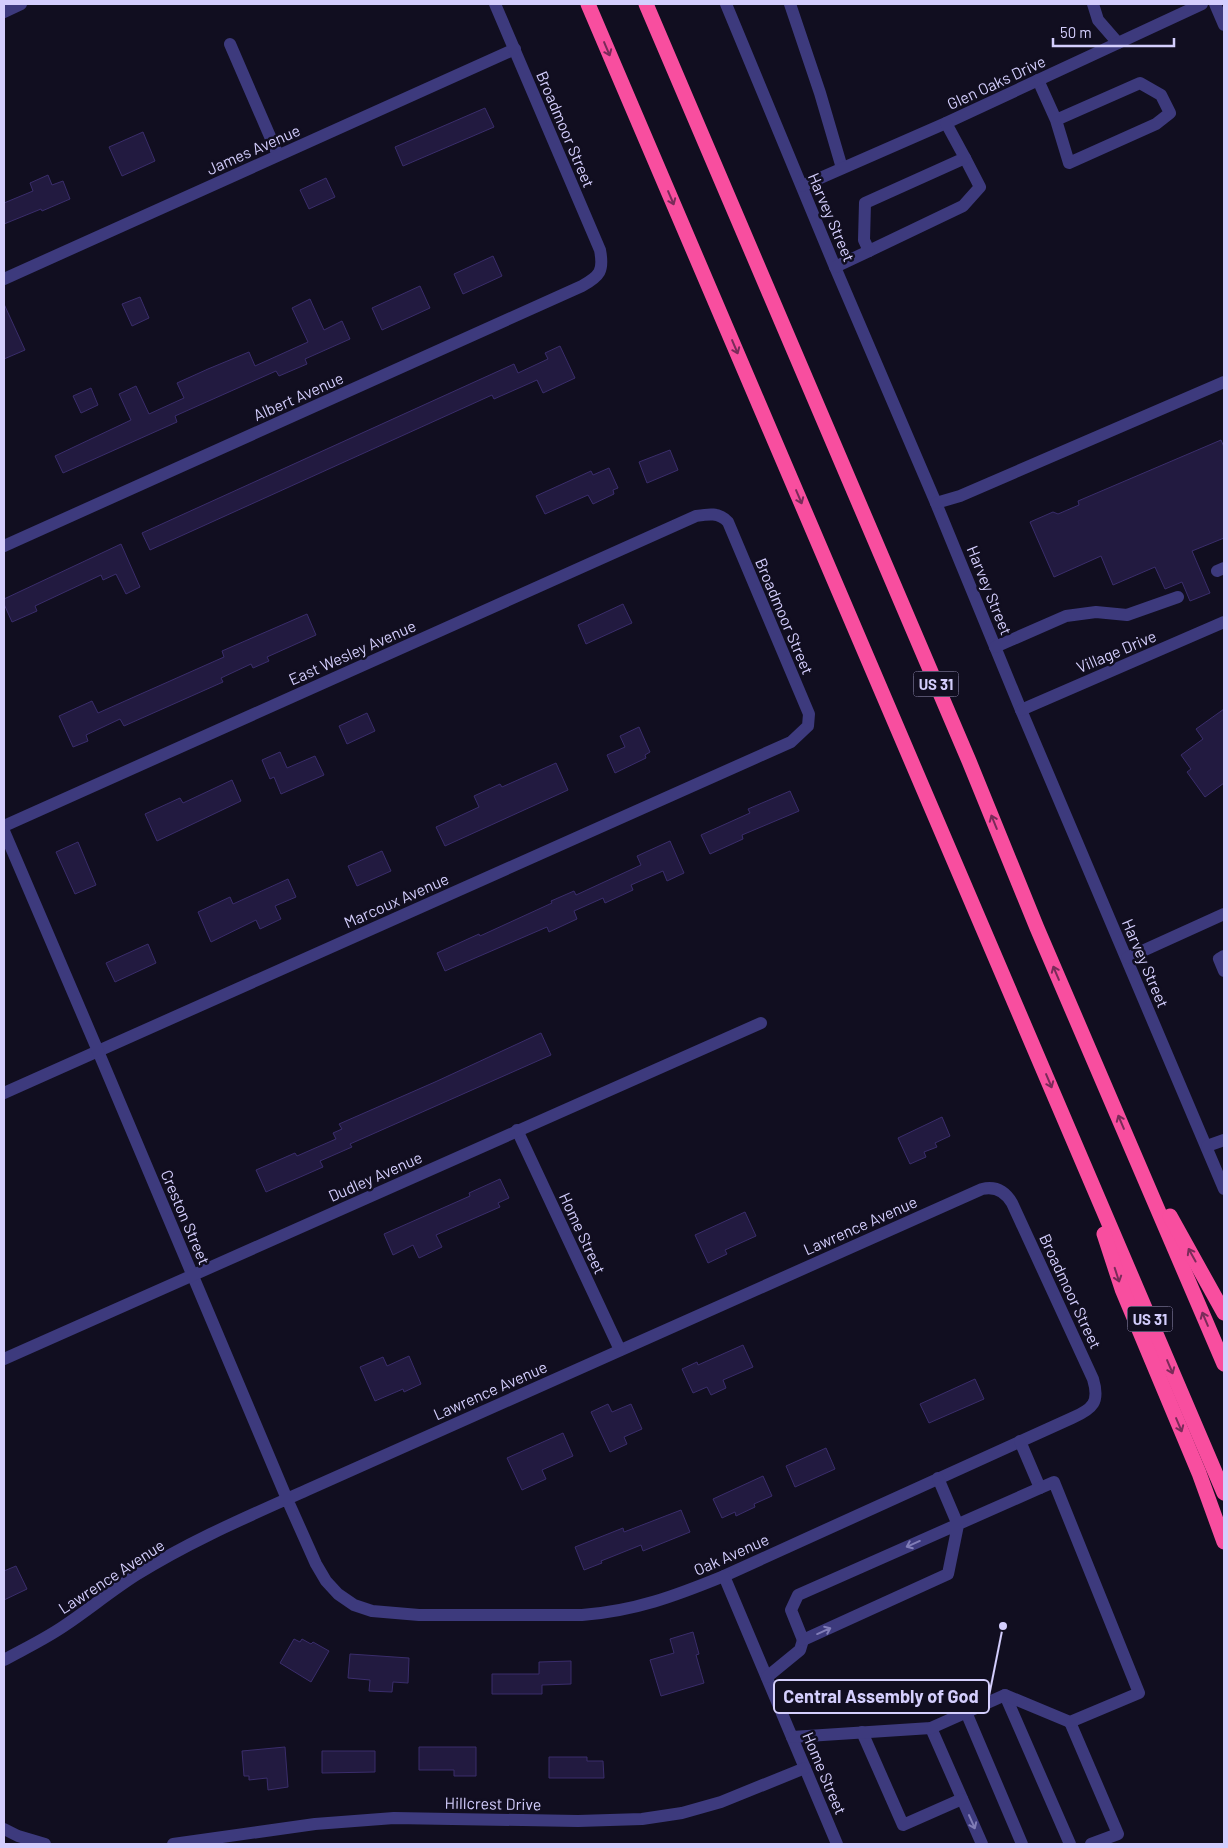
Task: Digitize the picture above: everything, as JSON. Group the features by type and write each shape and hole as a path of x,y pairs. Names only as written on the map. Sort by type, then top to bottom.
{"highway":[{"name":"US 31","path":"588,4 1224,1493"},
{"name":"US 31","path":"646,4 969,761 1037,928 1224,1364"},
{"path":"1076,1145 1122,1289 1199,1472 1224,1542"},
{"path":"1132,1147 1224,1313"}],"street":[{"path":"4,12 21,4"},
{"name":"Broadmoor Street","path":"496,4 600,250 601,268"},
{"name":"Harvey Street","path":"726,4 1021,710 1224,1189"},
{"path":"790,4 820,93 842,168"},
{"path":"1093,4 1098,20 1118,43"},
{"name":"Glen Oaks Drive","path":"802,186 946,123 1202,4"},
{"path":"1215,4 1224,25"},
{"path":"230,44 278,155"},
{"name":"James Avenue","path":"4,279 515,49"},
{"path":"1038,80 1056,120 1069,163 1156,124 1170,114 1161,95 1140,83 1056,120"},
{"path":"835,267 964,206 980,187 946,123"},
{"path":"869,251 864,240 865,203 965,158"},
{"name":"Albert Avenue","path":"4,546 582,286 598,274 601,268"},
{"path":"936,503 960,496 1224,382"},
{"name":"Broadmoor Street","path":"716,514 728,522 809,714 808,726 800,735"},
{"name":"East Wesley Avenue","path":"4,826 696,516 716,514"},
{"path":"995,647 1066,616 1096,612 1127,615 1178,597"},
{"name":"Village Drive","path":"1021,710 1224,622"},
{"name":"Marcoux Avenue","path":"4,1093 791,742 800,735"},
{"name":"Creston Street","path":"4,831 316,1564 326,1581 338,1594 354,1605"},
{"path":"1127,958 1224,914"},
{"path":"1224,956 1219,959 1224,971"},
{"name":"Dudley Avenue","path":"4,1360 761,1023"},
{"name":"Home Street","path":"517,1130 620,1350"},
{"path":"1206,1146 1224,1140"},
{"name":"Lawrence Avenue","path":"4,1660 63,1627 135,1576 186,1547 236,1522 982,1188 993,1188 1006,1194"},
{"name":"Broadmoor Street","path":"1006,1194 1012,1203 1093,1379 1097,1392 1093,1404"},
{"name":"Oak Avenue","path":"354,1605 372,1611 419,1615 582,1615 633,1608 675,1596 724,1576 1084,1412 1093,1404"},
{"path":"1020,1441 1040,1488"},
{"path":"803,1640 948,1574 958,1524 938,1478"},
{"path":"767,1677 800,1650 803,1640 791,1610 798,1595 1054,1482 1139,1693 1070,1722"},
{"name":"Home Street","path":"724,1576 837,1844"},
{"path":"1005,1695 1070,1844"},
{"path":"792,1738 931,1728 1005,1695 1070,1722 1118,1834 1091,1844"},
{"path":"966,1712 1022,1844"},
{"path":"931,1728 982,1844"},
{"path":"862,1732 903,1825 962,1799"},
{"name":"Hillcrest Drive","path":"173,1844 315,1824 394,1818 578,1821 642,1819 682,1813 722,1802 805,1768"},
{"path":"4,1829 18,1836 45,1844"}],"building":[{"path":"485,108 494,127 403,166 395,147"},
{"path":"143,132 155,161 122,176 109,147"},
{"path":"48,175 52,185 63,181 70,199 4,224 4,203 33,191 30,183"},
{"path":"326,178 335,197 309,209 300,190"},
{"path":"493,256 502,276 463,294 454,274"},
{"path":"420,286 430,308 382,330 372,308"},
{"path":"140,297 149,318 132,326 122,304"},
{"path":"310,299 324,330 342,321 350,339 305,359 307,364 279,376 276,371 175,416 177,422 63,473 55,456 131,420 119,394 136,386 149,414 184,398 177,383 249,352 255,366 308,342 292,308"},
{"path":"4,304 25,350 4,359"},
{"path":"560,346 575,378 543,393 537,380 494,399 492,395 150,550 142,533 514,364 518,373 548,359 545,353"},
{"path":"91,388 98,405 81,413 73,396"},
{"path":"1221,440 1224,447 1224,538 1192,551 1210,593 1190,601 1182,582 1165,589 1155,567 1113,585 1101,556 1054,577 1030,522 1053,512 1058,514 1079,505 1078,501"},
{"path":"670,450 678,470 647,483 639,462"},
{"path":"609,468 618,488 613,490 614,494 593,504 588,495 545,514 536,496 591,471 593,475"},
{"path":"121,544 140,587 126,594 116,574 103,580 101,575 35,606 37,611 12,622 4,604 4,599"},
{"path":"623,604 632,623 586,644 578,625"},
{"path":"307,614 316,635 267,657 269,661 253,668 251,664 221,678 223,682 124,726 120,719 86,735 88,741 73,747 59,716 92,701 98,713 224,657 222,651"},
{"path":"1224,709 1224,783 1205,797 1187,772 1191,769 1181,755 1203,739 1196,729"},
{"path":"367,713 375,731 347,744 339,726"},
{"path":"639,727 650,752 645,755 646,758 615,773 607,755 625,747 620,736"},
{"path":"280,752 287,768 315,756 324,775 281,794 274,777 270,779 262,760"},
{"path":"556,763 568,790 445,846 436,827 479,807 474,796 500,784 502,787"},
{"path":"232,780 241,801 157,841 145,814 180,798 183,803"},
{"path":"790,791 799,811 742,835 743,839 710,854 701,835 750,813 748,809"},
{"path":"670,841 684,873 667,881 663,871 631,885 633,890 605,903 603,898 574,911 577,919 549,932 547,927 445,971 437,953 479,934 480,936 574,891 576,895 641,865 637,856"},
{"path":"78,842 96,885 75,894 56,852"},
{"path":"382,851 391,871 357,886 348,866"},
{"path":"288,879 296,897 275,906 281,919 260,929 256,920 211,942 198,912 230,897 233,904"},
{"path":"148,944 156,963 115,982 106,963"},
{"path":"541,1033 551,1055 350,1144 352,1147 320,1161 323,1167 266,1192 256,1170 295,1153 297,1156 336,1139 333,1133 342,1129 339,1124"},
{"path":"942,1117 950,1136 935,1143 937,1147 924,1152 926,1157 910,1164 898,1138"},
{"path":"500,1179 509,1198 498,1203 500,1207 436,1235 442,1247 419,1258 413,1245 393,1255 384,1234 470,1196 469,1193"},
{"path":"745,1212 756,1236 725,1250 727,1254 708,1263 695,1235"},
{"path":"743,1345 753,1367 723,1380 726,1388 711,1395 707,1387 693,1393 682,1369 697,1362 698,1365"},
{"path":"409,1356 421,1384 404,1392 403,1389 375,1401 360,1367 383,1357 387,1366"},
{"path":"975,1379 984,1399 929,1423 920,1404"},
{"path":"608,1404 612,1412 631,1404 642,1429 624,1437 627,1444 610,1452 591,1412"},
{"path":"563,1433 573,1456 542,1470 546,1479 522,1490 507,1458"},
{"path":"826,1448 835,1469 795,1487 786,1466"},
{"path":"763,1476 772,1496 754,1504 755,1507 736,1516 735,1512 722,1518 713,1499"},
{"path":"681,1510 690,1532 643,1551 641,1545 584,1570 575,1547 623,1528 624,1532"},
{"path":"16,1566 27,1589 4,1600 4,1571"},
{"path":"693,1632 699,1654 696,1655 704,1683 661,1696 650,1660 674,1653 670,1639"},
{"path":"294,1639 300,1642 302,1639 311,1644 313,1642 329,1651 311,1682 280,1663"},
{"path":"350,1654 409,1658 408,1683 393,1682 392,1692 369,1691 370,1680 348,1678"},
{"path":"571,1661 571,1684 542,1685 542,1694 492,1694 492,1674 539,1674 539,1662"},
{"path":"285,1747 288,1787 268,1790 267,1778 249,1780 249,1776 244,1776 242,1751"},
{"path":"419,1747 476,1747 476,1776 454,1776 454,1770 419,1770"},
{"path":"322,1751 375,1751 375,1772 322,1773"},
{"path":"549,1757 587,1757 587,1761 603,1761 604,1778 549,1778"}],"place":[{"name":"Central Assembly of God","path":"1003,1626"}]}
